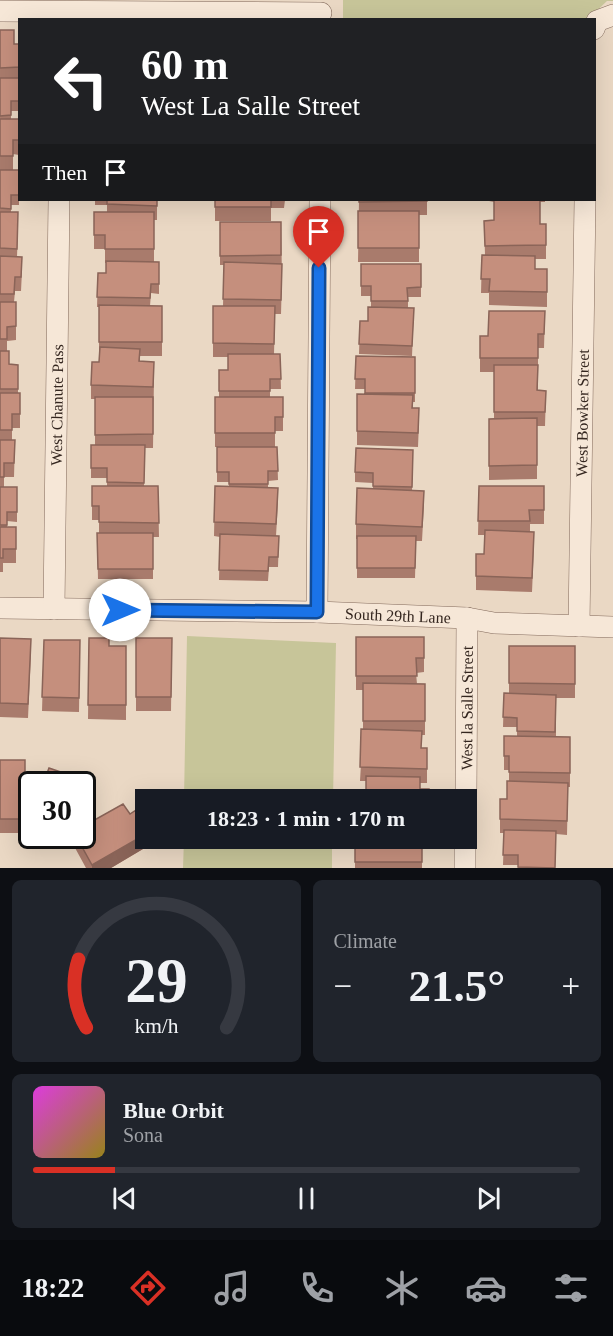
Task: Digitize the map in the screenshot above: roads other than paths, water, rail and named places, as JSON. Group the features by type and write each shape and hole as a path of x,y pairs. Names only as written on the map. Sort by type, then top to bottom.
{"street":[{"path":"0,11 61,16 322,11"},
{"name":"West Chanute Pass","path":"54,609 59,201"},
{"path":"317,612 320,201"},
{"name":"West Bowker Street","path":"579,626 585,201"},
{"name":"South 29th Lane","path":"0,608 317,612 467,618 494,623 613,627"},
{"name":"West la Salle Street","path":"466,789 467,618"},
{"path":"465,849 465,868"}]}
